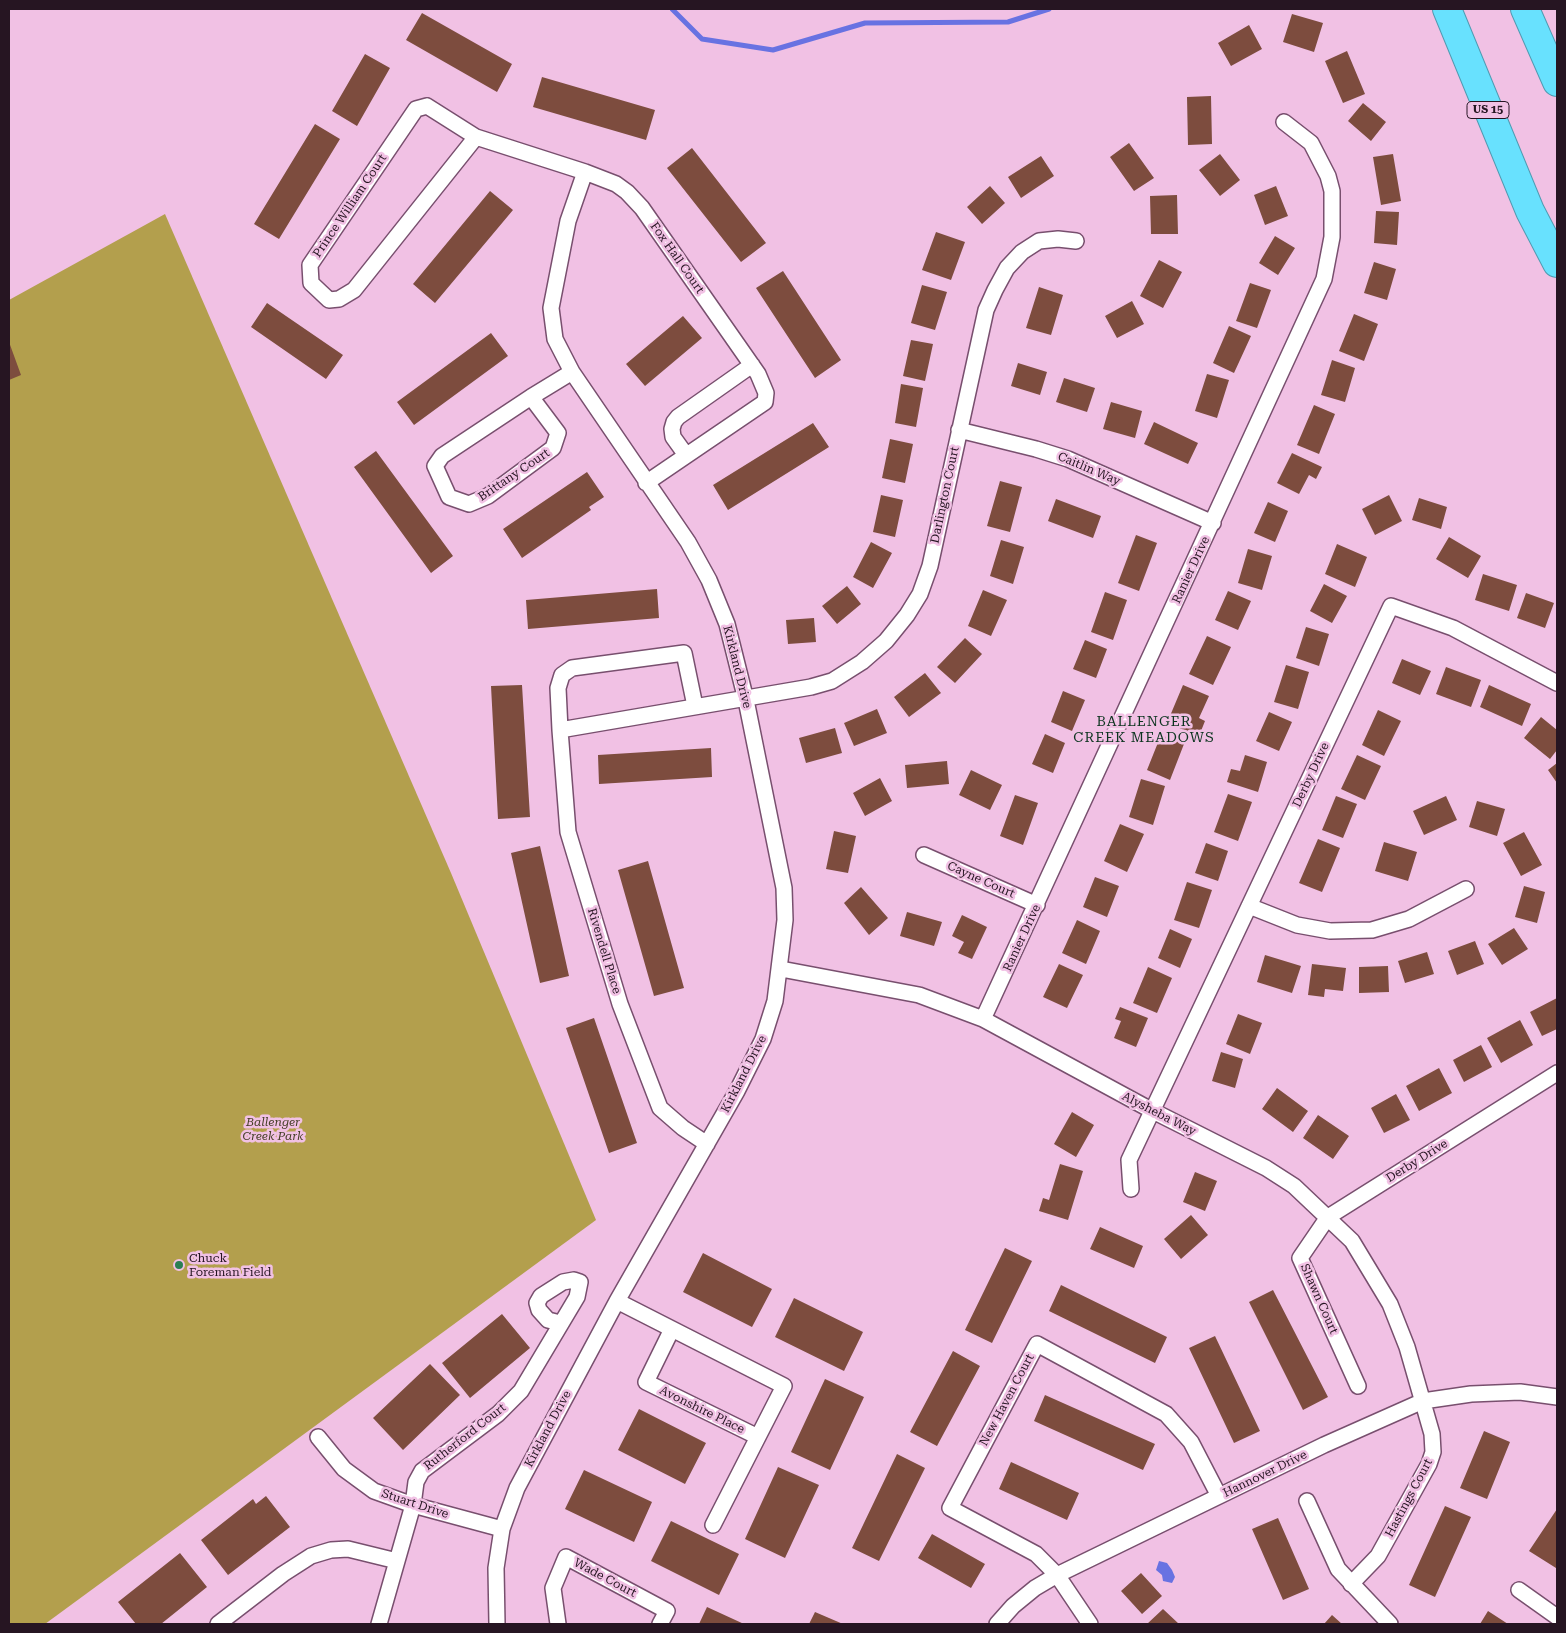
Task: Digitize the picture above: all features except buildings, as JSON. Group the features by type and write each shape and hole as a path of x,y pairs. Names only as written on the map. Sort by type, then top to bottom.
{"highway":[{"name":"US 15","path":"1447,9 1530,211 1557,263"},
{"path":"1525,9 1557,82"},
{"path":"1530,211 1557,281"}],"street":[{"name":"Prince William Court","path":"476,137 354,290 339,299 329,300 318,290 311,282 310,265 416,109 427,106 476,137 585,172"},
{"name":"Ranier Drive","path":"983,1019 1318,293 1329,256 1333,208 1328,176 1311,143 1284,122"},
{"name":"Fox Hall Court","path":"585,172 616,184 628,192 642,208 752,365 766,393 765,402 646,483"},
{"path":"572,372 555,339 551,308 568,221 585,172"},
{"name":"Darlington Court","path":"746,700 832,681 862,662 886,641 907,615 920,594 930,566 986,310 1007,268 1022,252 1039,242 1058,239 1076,241"},
{"path":"686,455 673,437 672,429 674,422 678,417 752,365"},
{"name":"Brittany Court","path":"531,397 558,433 553,448 488,496 469,504 449,497 435,466 442,456 531,397 572,372"},
{"name":"Kirkland Drive","path":"497,1624 496,1568 502,1530 516,1488 617,1301 707,1144 763,1039 775,1001 781,969 786,920 784,888 746,700 726,624 709,580 688,542 572,372"},
{"name":"Caitlin Way","path":"959,430 1068,459 1213,523"},
{"name":"Derby Drive","path":"1131,1189 1129,1160 1391,606 1453,628 1557,683"},
{"name":"Rivendell Place","path":"695,706 684,653 572,668 562,675 558,688 568,832 620,1004 660,1108 683,1128 707,1144"},
{"path":"560,730 695,706 746,700"},
{"name":"Cayne Court","path":"924,855 1037,905"},
{"path":"1249,906 1305,926 1330,931 1372,930 1409,919 1466,889"},
{"name":"Alysheba Way","path":"781,969 919,995 983,1019 1152,1110 1266,1168 1294,1186 1352,1241 1390,1304 1407,1347 1424,1401"},
{"name":"Derby Drive","path":"1328,1217 1557,1073"},
{"name":"Shawn Court","path":"1328,1217 1300,1258 1358,1386"},
{"name":"Avonshire Place","path":"617,1301 784,1386 713,1525"},
{"name":"Rutherford Court","path":"379,1624 413,1505 416,1482 422,1471 498,1414 521,1391 560,1324"},
{"name":"Avonshire Place","path":"672,1329 646,1382 758,1437"},
{"name":"New Haven Court","path":"1057,1575 1036,1554 950,1508 1037,1344 1166,1414 1191,1442 1220,1496"},
{"name":"Hannover Drive","path":"997,1624 1020,1600 1057,1575 1324,1445 1424,1401 1481,1393 1520,1392 1557,1397"},
{"name":"Hastings Court","path":"1352,1584 1378,1556 1429,1464 1433,1452 1432,1434 1424,1401"},
{"name":"Stuart Drive","path":"318,1437 344,1468 374,1491 413,1505 502,1530"},
{"path":"1307,1501 1338,1569 1390,1624"},
{"path":"220,1624 283,1574 311,1556 331,1550 348,1549 397,1561"},
{"name":"Wade Court","path":"558,1624 553,1588 566,1556 667,1611 660,1624"},
{"path":"1057,1575 1090,1624"},
{"path":"1519,1590 1557,1617"}],"green space":[{"name":"Ballenger Creek Park","path":"165,214 451,873 596,1220 45,1624 9,1624 9,300"}],"shaded area":[{"path":"1159,1561 1167,1563 1172,1570 1175,1577 1172,1583 1163,1581 1162,1575 1156,1570"}],"waterway":[{"path":"672,9 702,39 773,50 865,23 1008,22 1049,9"}],"place":[{"name":"Chuck Foreman Field","path":"179,1265"}],"district":[{"name":"BALLENGER CREEK MEADOWS","path":"1144,730"}]}
